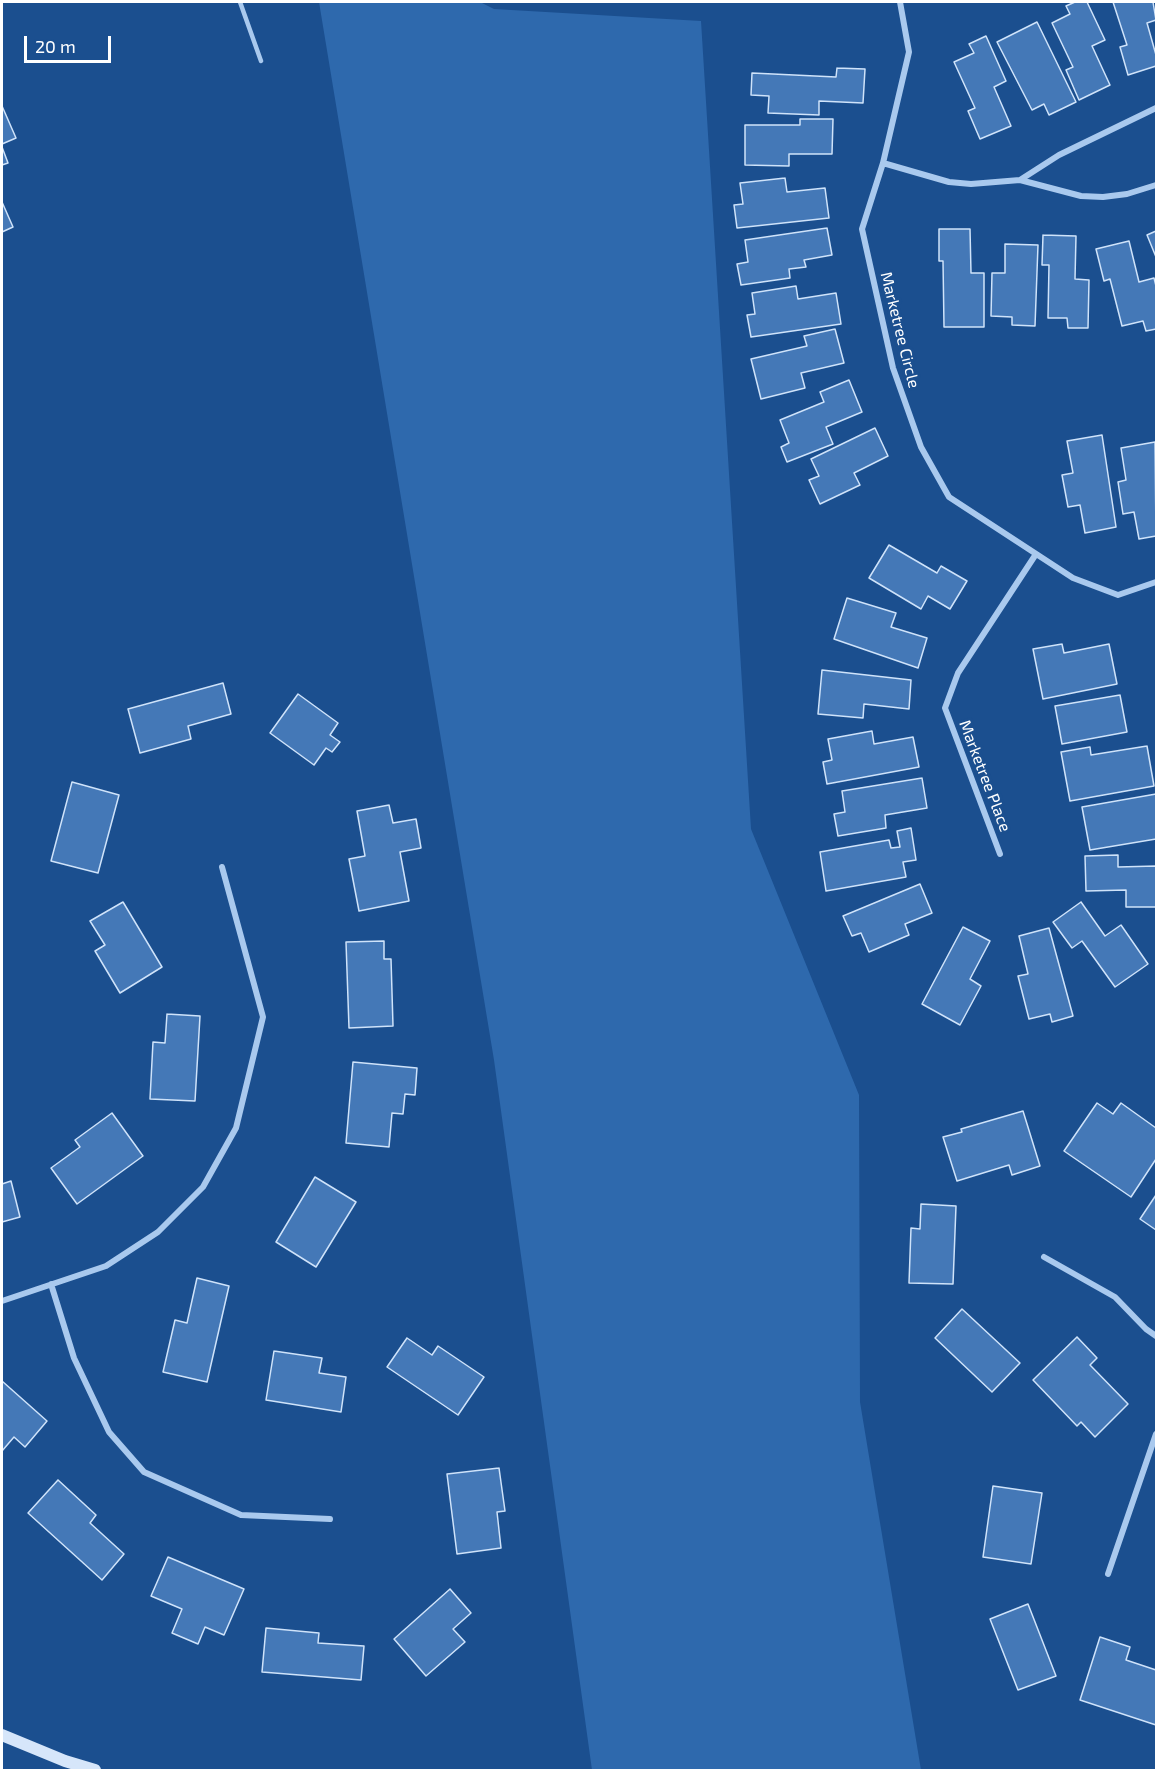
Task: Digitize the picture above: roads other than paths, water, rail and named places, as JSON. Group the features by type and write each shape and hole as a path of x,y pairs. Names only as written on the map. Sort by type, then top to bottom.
{"street":[{"name":"Marketree Circle","path":"900,2 909,52 883,163 862,229 893,368 921,447 949,497 1073,578 1118,595 1156,582"},
{"path":"1020,180 1059,154 1156,108"},
{"path":"883,163 949,182 971,184 1020,180 1081,196 1103,197 1127,194 1156,184"},
{"name":"Marketree Place","path":"1000,854 945,708 958,673 1036,554"},
{"path":"2,1301 106,1266 158,1232 203,1187 236,1128 263,1017 222,867"},
{"path":"1044,1257 1115,1297 1146,1329 1156,1336"},
{"path":"51,1284 74,1358 109,1432 144,1472 241,1515 330,1520"},
{"path":"1108,1574 1156,1434"},
{"path":"2,1735 65,1761 95,1770"}],"lane":[{"path":"240,2 261,61"}]}
